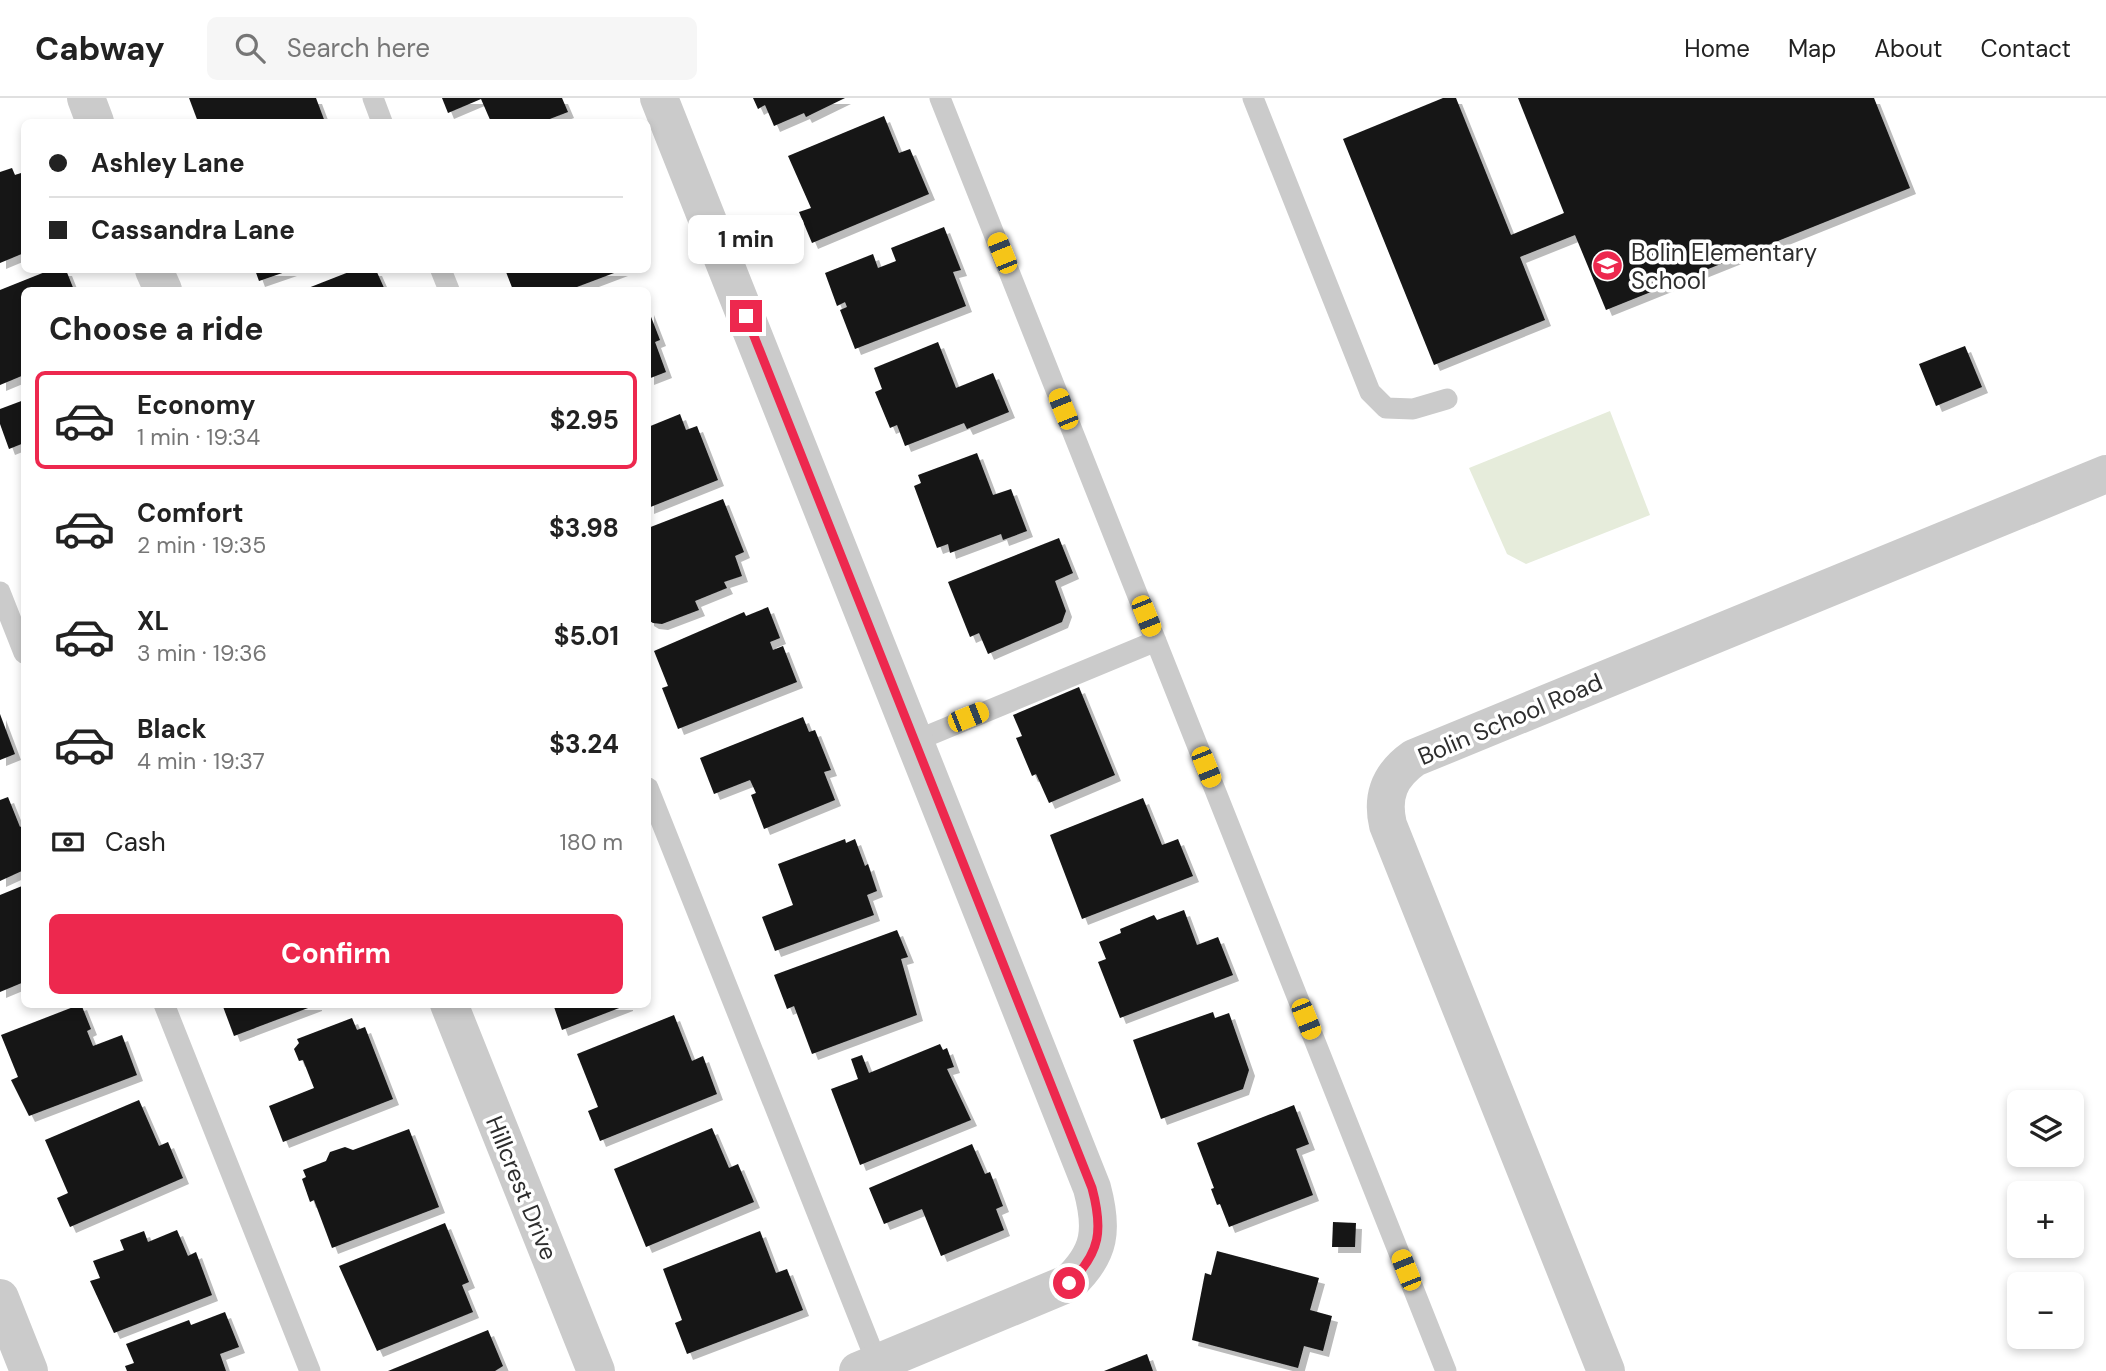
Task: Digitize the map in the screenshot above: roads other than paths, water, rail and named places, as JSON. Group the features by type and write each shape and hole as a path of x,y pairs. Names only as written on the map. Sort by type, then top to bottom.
{"street":[{"path":"86,98 95,119"},
{"path":"658,112 915,741 1092,1188 1099,1215 1098,1239 1087,1267 1069,1283 868,1367"},
{"name":"Bolin School Road","path":"1606,1371 1388,825 1385,802 1391,779 1414,758 2106,474"},
{"name":"Hillcrest Drive","path":"451,1008 596,1371"},
{"path":"0,1298 29,1371"}],"lane":[{"path":"373,98 381,119"},
{"path":"940,98 1446,1371"},
{"path":"1253,98 1370,391 1386,408 1413,409 1447,399"},
{"path":"0,592 21,645"},
{"path":"915,741 1156,642"},
{"path":"651,796 868,1367"},
{"path":"166,1008 310,1371"}],"place":[{"name":"Bolin Elementary School","path":"1608,266"}]}
